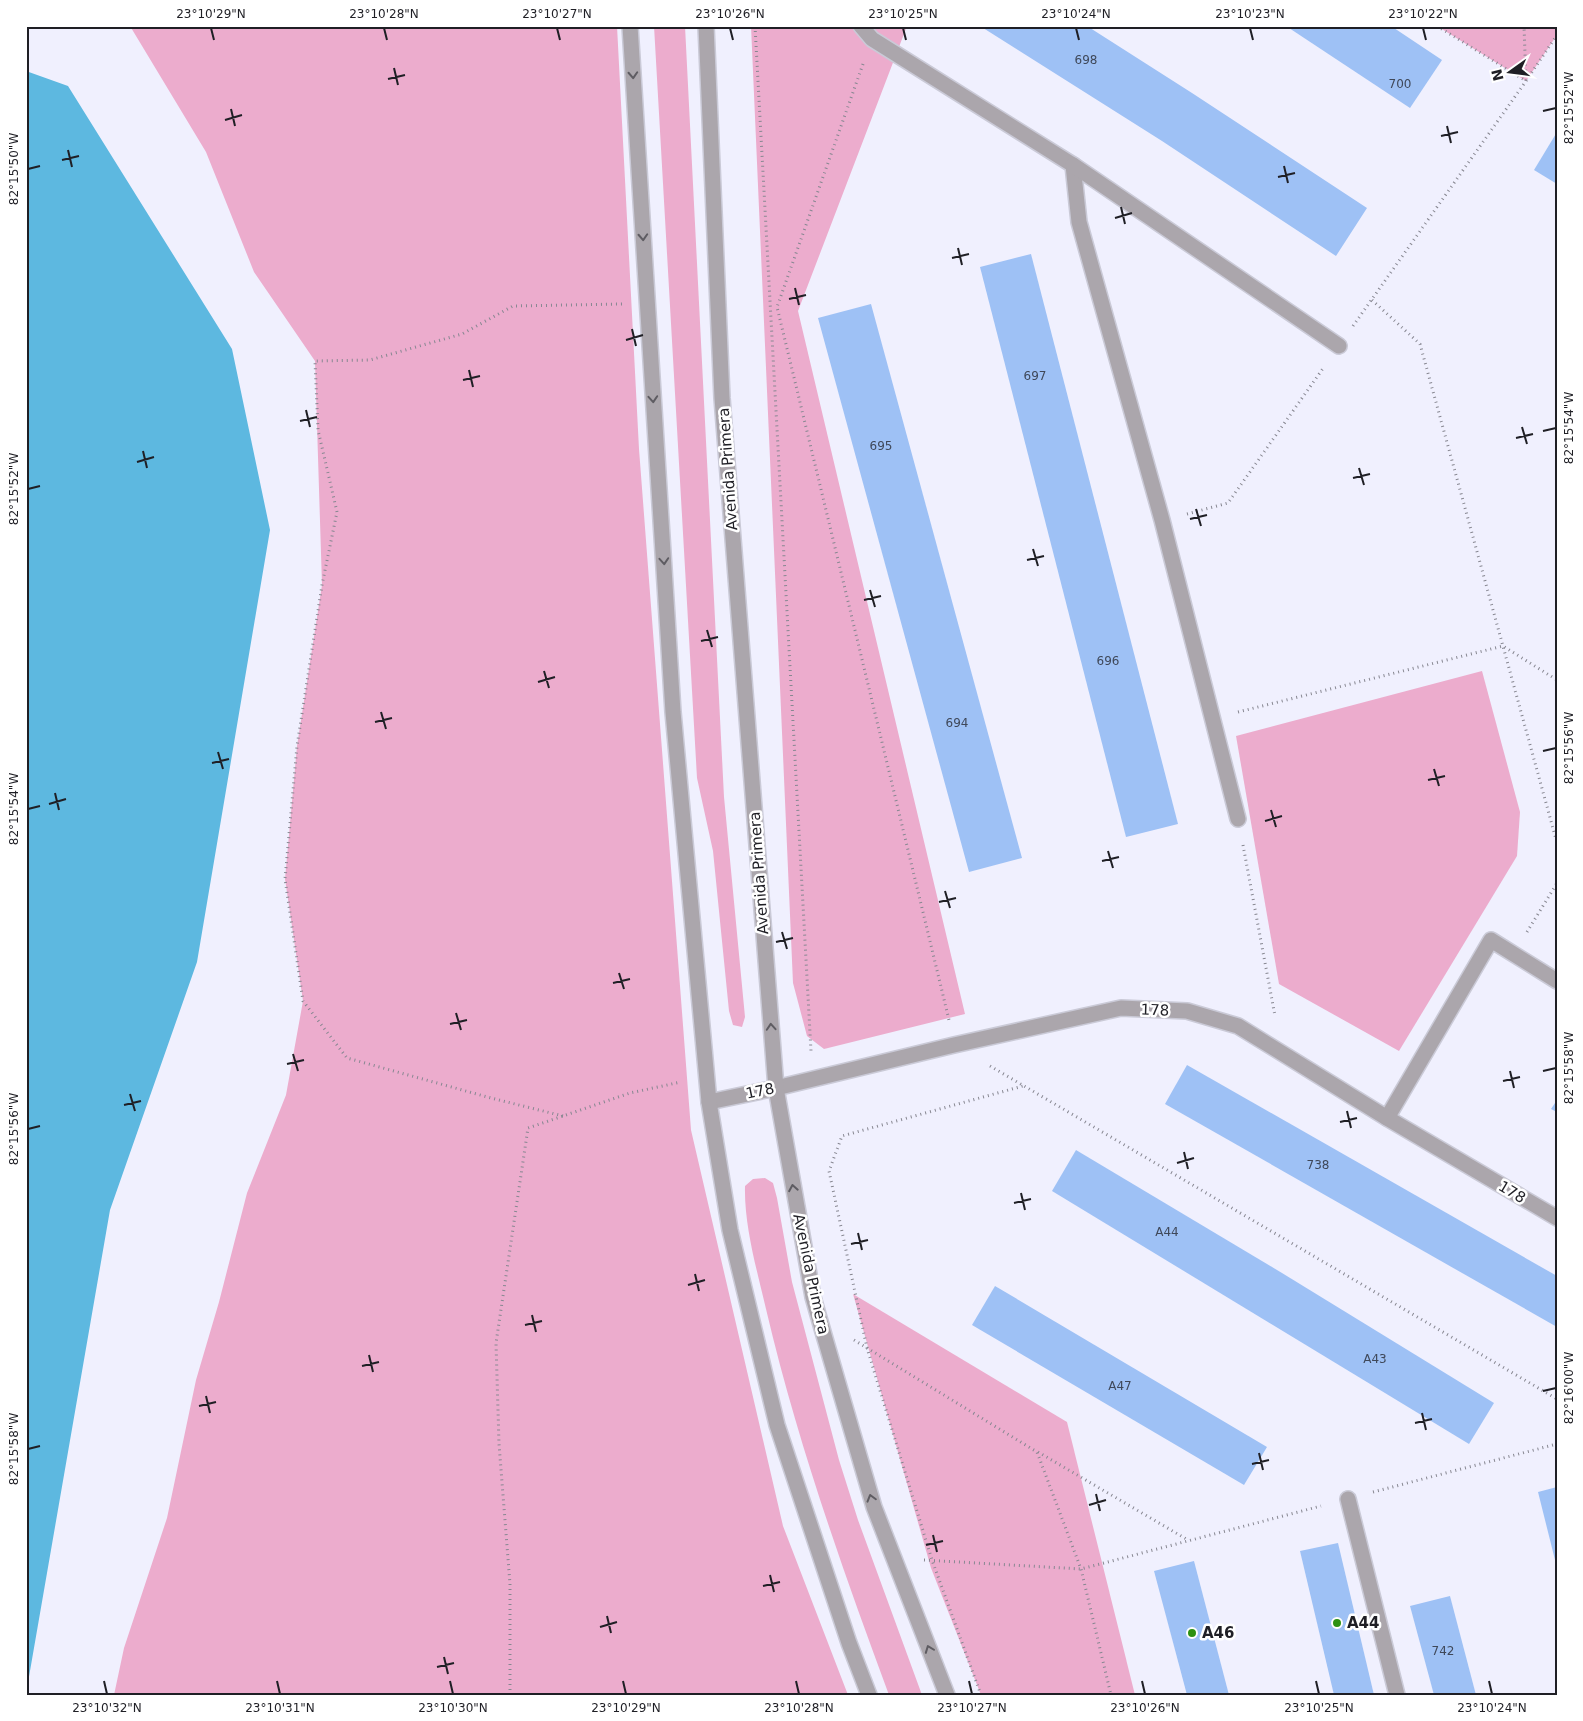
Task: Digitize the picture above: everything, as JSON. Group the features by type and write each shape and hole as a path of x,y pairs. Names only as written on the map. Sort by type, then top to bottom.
{"street":[{"path":"630,26 673,712 705,1076 730,1230 777,1425 848,1643 869,1695"},
{"name":"Avenida Primera","path":"706,26 722,398 776,1088 813,1297 874,1507 947,1695"},
{"path":"861,26 872,39 1074,165 1339,346"},
{"path":"1074,165 1079,222 1162,520 1238,819"},
{"path":"1387,1118 1491,940 1557,981"},
{"name":"178","path":"709,1102 1121,1008 1186,1011 1238,1026 1387,1118 1557,1218"},
{"path":"1348,1499 1397,1695"}],"path":[{"path":"755,26 812,1080"},
{"path":"1437,26 1526,81"},
{"path":"1524,26 1526,81"},
{"path":"1162,520 1228,503 1557,35"},
{"path":"872,39 777,307 954,1045 1557,1399"},
{"path":"1372,300 1420,344 1557,843"},
{"path":"563,1116 347,1058 303,1001 285,878 297,746 322,585 337,512 318,430 315,362 370,360 462,334 514,306 647,303"},
{"path":"1213,719 1503,646 1557,680"},
{"path":"1238,819 1282,1054"},
{"path":"1513,954 1557,883"},
{"path":"510,1695 510,1584 499,1444 496,1343 528,1128 630,1093 705,1076"},
{"path":"981,1695 932,1560 867,1348 829,1170 842,1136 1023,1086"},
{"path":"819,1318 1037,1452 1189,1540"},
{"path":"894,1558 1081,1569 1557,1444"},
{"path":"1037,1452 1081,1569 1111,1695"}],"shaded area":[{"path":"130,26 617,26 639,449 691,1130 783,1526 848,1695 114,1695 124,1648 167,1518 196,1380 219,1302 247,1193 286,1095 303,1001 285,879 297,746 322,585 315,361 254,272 206,152"},
{"path":"654,26 685,26 724,797 745,1017 742,1027 733,1025 729,1011 713,851 697,778"},
{"path":"751,26 907,26 798,311 965,1014 824,1049 807,1036 793,983"},
{"path":"1437,26 1557,26 1557,35 1526,81"},
{"path":"1482,671 1520,812 1517,856 1399,1051 1279,984 1236,736"},
{"path":"765,1178 773,1183 777,1198 792,1282 839,1460 858,1520 922,1695 889,1695 854,1600 806,1456 778,1358 749,1232 745,1186 753,1179"},
{"path":"853,1294 1067,1422 1135,1695 981,1695 931,1568"}],"water":[{"path":"26,71 68,86 232,349 270,530 197,962 110,1210 26,1694"}],"building":[{"path":"980,26 1087,26 1367,208 1336,256 1162,141"},
{"path":"1286,26 1391,26 1442,60 1410,108"},
{"path":"1557,132 1557,184 1534,170"},
{"path":"1031,254 1178,824 1126,837 980,267"},
{"path":"871,304 1022,858 969,872 818,318"},
{"path":"1187,1065 1557,1276 1557,1327 1165,1104"},
{"path":"1557,1100 1557,1112 1551,1109"},
{"path":"1076,1150 1494,1403 1469,1444 1052,1191"},
{"path":"995,1286 1267,1447 1244,1485 972,1325"},
{"path":"1557,1487 1557,1564 1556,1564 1538,1492"},
{"name":"A44","path":"1338,1543 1374,1695 1334,1695 1300,1551"},
{"name":"A46","path":"1194,1561 1229,1695 1187,1695 1154,1571"},
{"path":"1450,1596 1476,1695 1434,1695 1410,1606"}],"place":[{"name":"A44","path":"1337,1623"},
{"name":"A46","path":"1192,1633"}]}
